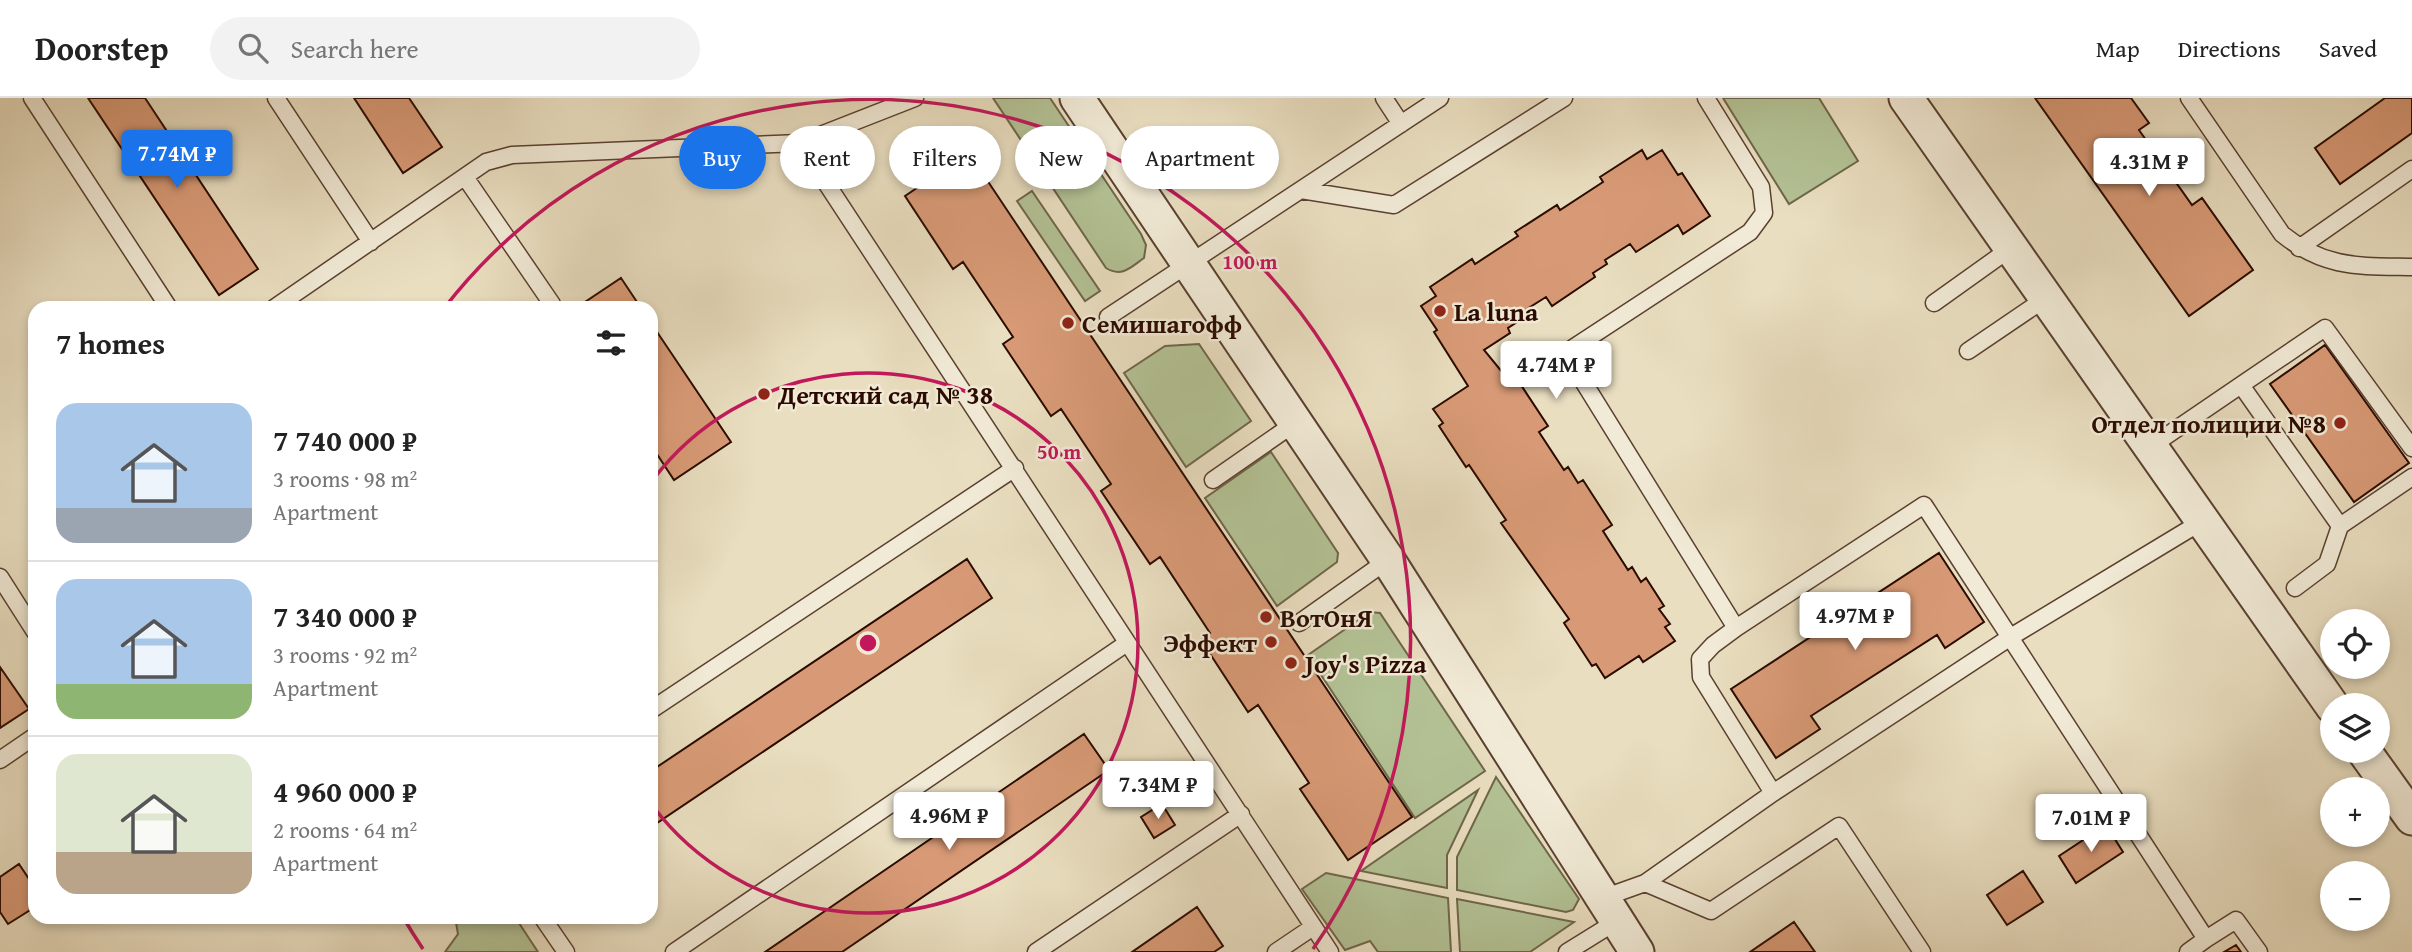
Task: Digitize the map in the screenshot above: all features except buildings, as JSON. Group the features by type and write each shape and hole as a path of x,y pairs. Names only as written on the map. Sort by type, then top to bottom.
{"street":[{"path":"1077,98 1388,560 1637,952"},
{"path":"1906,98 2323,693"},
{"path":"2373,763 2412,818"}],"lane":[{"path":"32,98 164,301"},
{"path":"276,98 371,242"},
{"path":"843,126 915,98"},
{"path":"1384,98 1401,124"},
{"path":"1108,317 1440,98"},
{"path":"1301,190 1394,205 1564,98"},
{"path":"1706,98 1761,187 1764,213 1750,232 1573,348 1573,365 1736,628"},
{"path":"2189,98 2282,234 2299,248 2348,266 2412,267"},
{"path":"284,301 486,162 512,155 780,144"},
{"path":"2299,248 2412,169"},
{"path":"465,177 550,301"},
{"path":"830,189 1331,952"},
{"path":"1934,303 2011,248"},
{"path":"1968,351 2046,298"},
{"path":"2150,447 2325,328 2412,448"},
{"path":"2241,385 2340,526"},
{"path":"1213,480 1296,422"},
{"path":"658,705 1015,468"},
{"path":"2295,588 2327,564 2340,526 2412,477"},
{"path":"1773,793 1701,677 1700,659 1713,645 1736,628 1924,505 2206,939"},
{"path":"1567,952 1610,910 1773,793 2009,638 2201,522"},
{"path":"1299,623 1388,560"},
{"path":"0,578 28,621"},
{"path":"674,952 1127,643"},
{"path":"0,760 28,741"},
{"path":"1036,952 1241,814"},
{"path":"1645,883 1710,911 1839,826 1922,952"},
{"path":"2188,952 2235,920 2259,952"},
{"path":"547,924 566,952"},
{"path":"1276,952 1313,927"}],"green space":[{"path":"993,98 1050,98 1069,126 1015,126 1015,131"},
{"path":"1723,98 1819,98 1858,161 1789,204"},
{"path":"1107,183 1141,234 1146,245 1144,258 1122,272 1106,268 1053,189 1107,189"},
{"path":"1032,191 1100,291 1085,301 1017,201"},
{"path":"1199,344 1251,421 1186,467 1124,373 1165,346"},
{"path":"1271,452 1338,553 1337,562 1277,606 1205,498"},
{"path":"1370,612 1380,613 1485,771 1415,818 1308,655"},
{"path":"1496,777 1579,899 1573,910 1566,912 1457,890 1457,857"},
{"path":"1478,790 1447,855 1447,888 1361,871"},
{"path":"1326,873 1448,898 1451,952 1378,952 1370,941 1345,950 1302,889"},
{"path":"1457,899 1574,922 1530,952 1460,952"},
{"path":"456,924 520,924 538,952 445,952 458,934"}],"place":[{"name":"La luna","path":"1440,311"},
{"name":"Семишагофф","path":"1068,323"},
{"name":"Детский сад № 38","path":"764,394"},
{"name":"Отдел полиции №8","path":"2340,423"},
{"name":"ВотОнЯ","path":"1266,617"},
{"name":"Эффект","path":"1271,642"},
{"name":"Joy's Pizza","path":"1291,663"}]}
